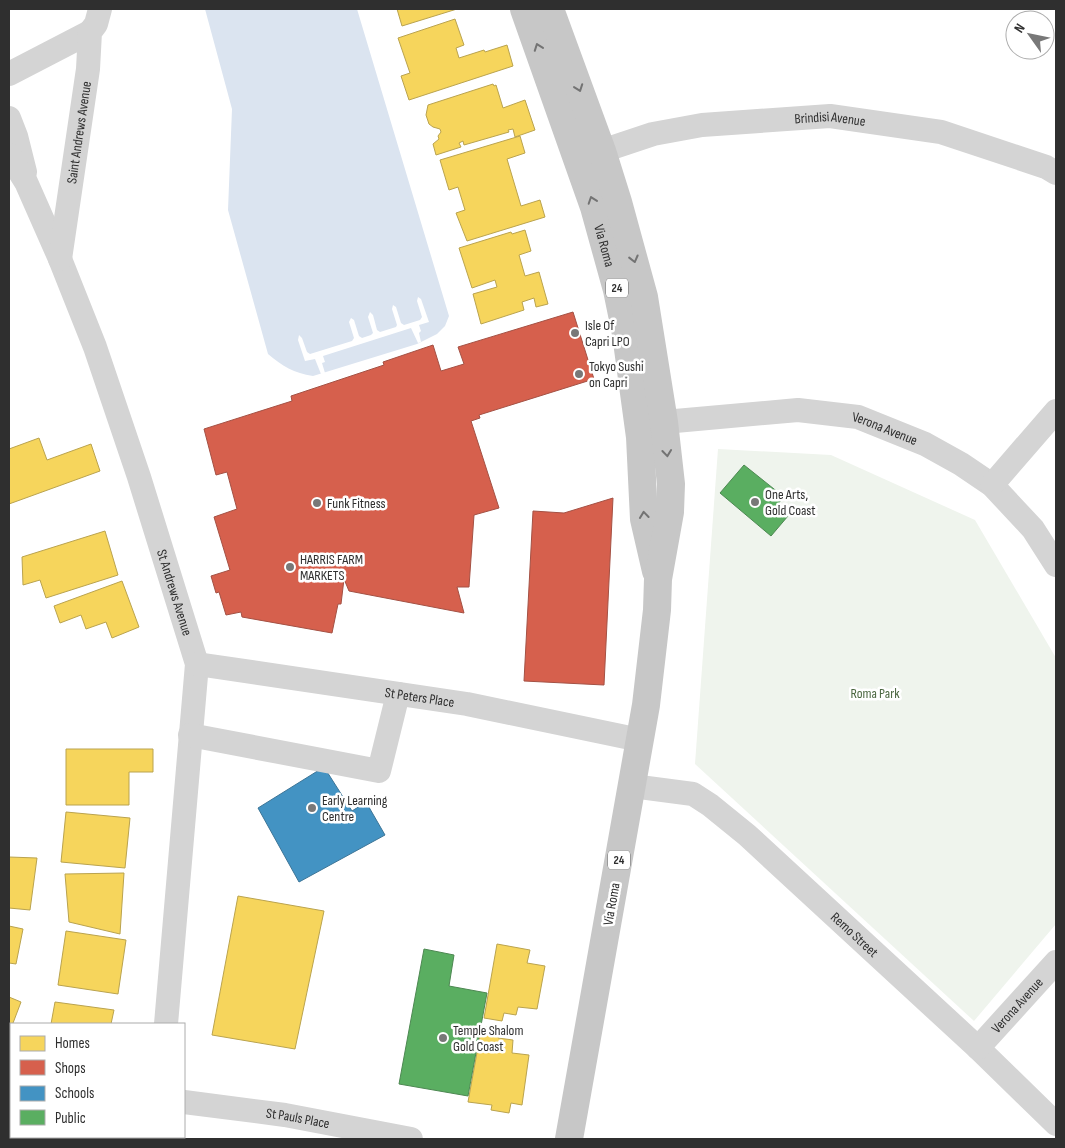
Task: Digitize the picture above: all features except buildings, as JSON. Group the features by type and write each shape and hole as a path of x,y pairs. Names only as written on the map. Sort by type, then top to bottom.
{"main road":[{"name":"Via Roma","path":"524,9 594,207 617,290 626,334 639,427 644,519 658,579"},
{"name":"Via Roma","path":"550,9 602,151 644,297 664,422 670,497 670,512 658,579 648,692 568,1139"}],"street":[{"name":"Saint Andrews Avenue","path":"60,258 88,69 90,32 96,24 100,9"},
{"path":"9,74 90,32"},
{"name":"Brindisi Avenue","path":"602,151 653,134 702,125 830,116 941,132 1046,167 1056,173"},
{"name":"St Andrews Avenue","path":"9,118 16,136 26,182"},
{"name":"St Andrews Avenue","path":"9,155 26,182 60,258 106,375 196,664 166,1023"},
{"name":"Verona Avenue","path":"664,422 798,410 858,417 925,444 961,464 992,485 1033,529 1056,565"},
{"path":"992,485 1056,412"},
{"name":"St Peters Place","path":"196,664 467,704 640,740"},
{"path":"190,735 379,771 398,694"},
{"name":"Remo Street","path":"632,786 693,794 710,805 747,836 978,1048 1056,1124"},
{"name":"Verona Avenue","path":"978,1048 1056,962"},
{"name":"St Pauls Place","path":"185,1102 285,1115 411,1139"}],"green space":[{"name":"Roma Park","path":"718,449 831,455 975,520 1056,658 1056,924 974,1021 695,764"}],"shaded area":[{"path":"205,9 357,9 449,316 445,326 437,334 417,344 313,376 289,368 268,354 228,210 232,109"}],"pier":[{"path":"418,297 421,299 429,322 419,325 421,342 418,343 411,328 323,356 325,362 322,363 325,373 321,374 315,359 305,361 298,340 299,335 307,352 310,354 352,341 354,338 349,322 351,318 354,320 359,336 362,338 371,335 373,333 368,317 370,312 373,315 377,330 380,332 397,325 392,309 393,305 396,307 401,323 404,325 420,320 422,317 417,301"}],"place":[{"name":"Isle Of Capri LPO","path":"575,333"},
{"name":"Tokyo Sushi on Capri","path":"579,374"},
{"name":"One Arts, Gold Coast","path":"755,502"},
{"name":"Funk Fitness","path":"317,503"},
{"name":"HARRIS FARM MARKETS","path":"290,567"},
{"name":"Early Learning Centre","path":"312,808"},
{"name":"Temple Shalom Gold Coast","path":"443,1038"}]}
